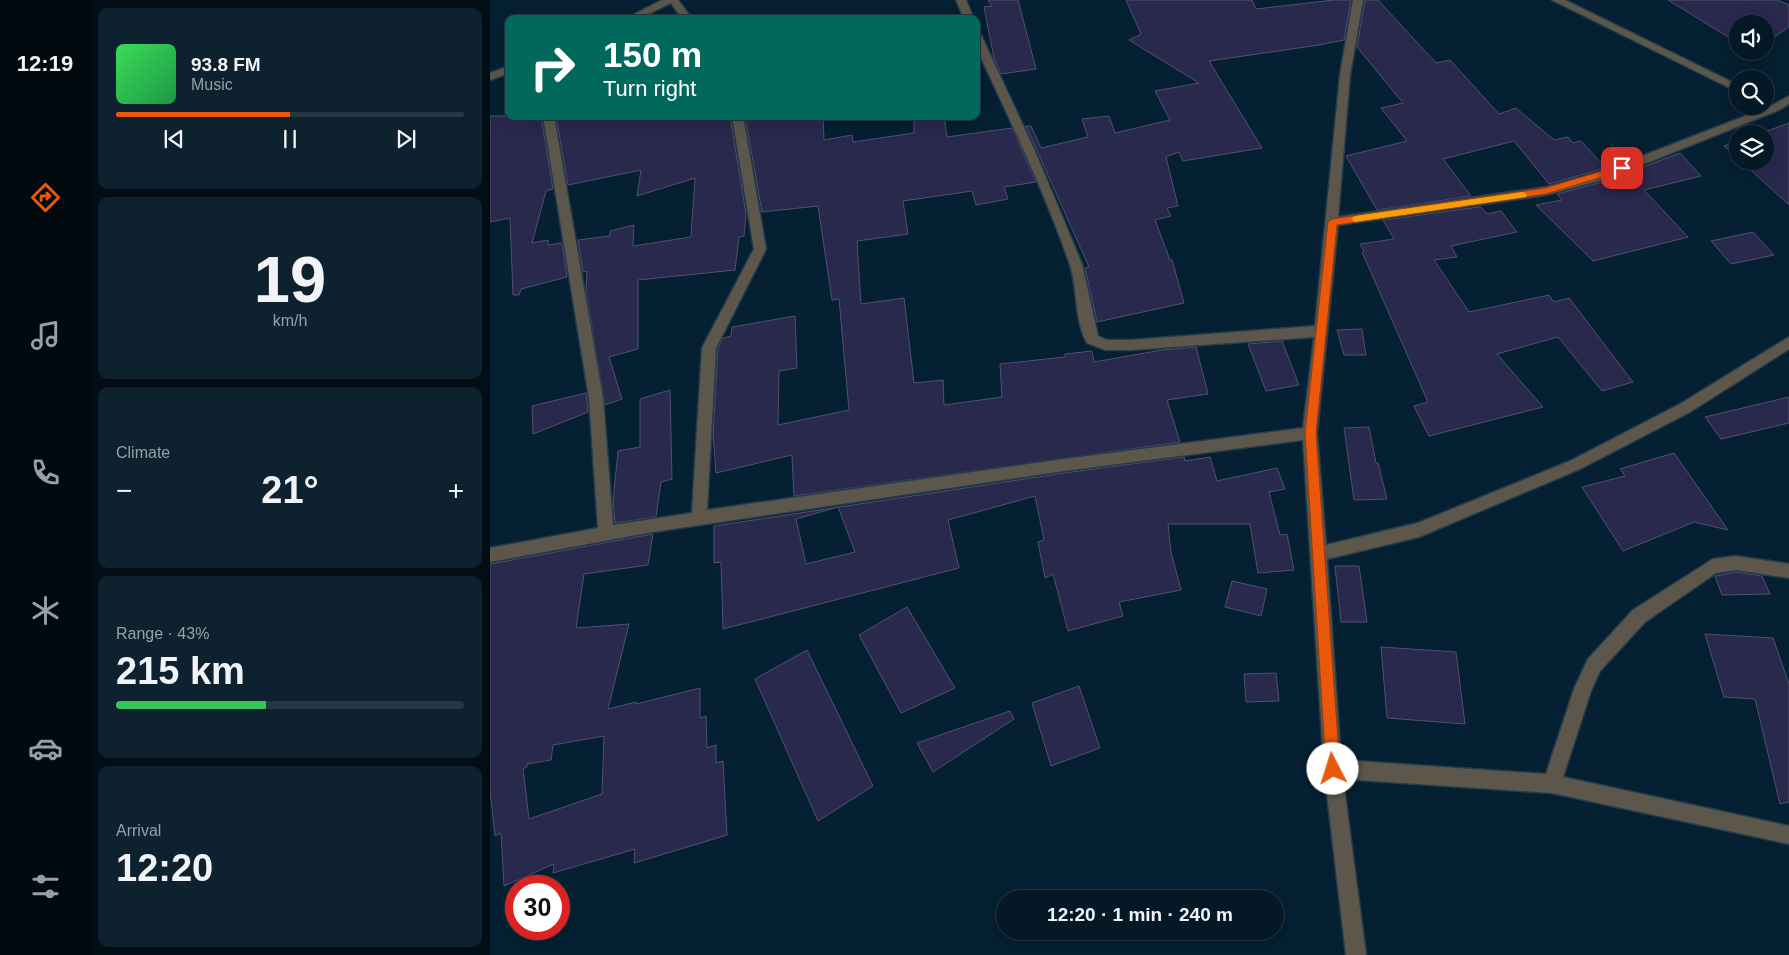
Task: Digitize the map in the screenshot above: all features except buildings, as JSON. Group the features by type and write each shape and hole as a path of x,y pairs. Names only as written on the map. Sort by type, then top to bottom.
{"street":[{"path":"639,15 671,0 684,15"},
{"path":"961,0 967,15"},
{"path":"1356,955 1333,769 1310,433 1345,75 1358,0"},
{"path":"1557,0 1729,85"},
{"path":"980,43 1002,90 1077,267 1087,326 1092,339 1106,345 1131,346 1321,332"},
{"path":"490,77 505,71"},
{"path":"1774,104 1789,99"},
{"path":"1774,107 1789,116"},
{"path":"1332,222 1546,191 1605,175 1746,115"},
{"path":"549,120 596,398 606,534"},
{"path":"699,518 709,348 760,249 738,120"},
{"path":"1318,554 1419,530 1575,465 1685,408 1789,342"},
{"path":"490,555 699,518 1064,465 1310,433"},
{"path":"1552,784 1583,689 1594,665 1639,616 1713,566 1736,563 1789,571"},
{"path":"1333,769 1552,784 1789,835"}],"slow traffic":[{"path":"1355,219 1523,195"}],"route":[{"path":"1333,769 1310,433 1332,222 1546,191 1605,175 1622,168"}]}
